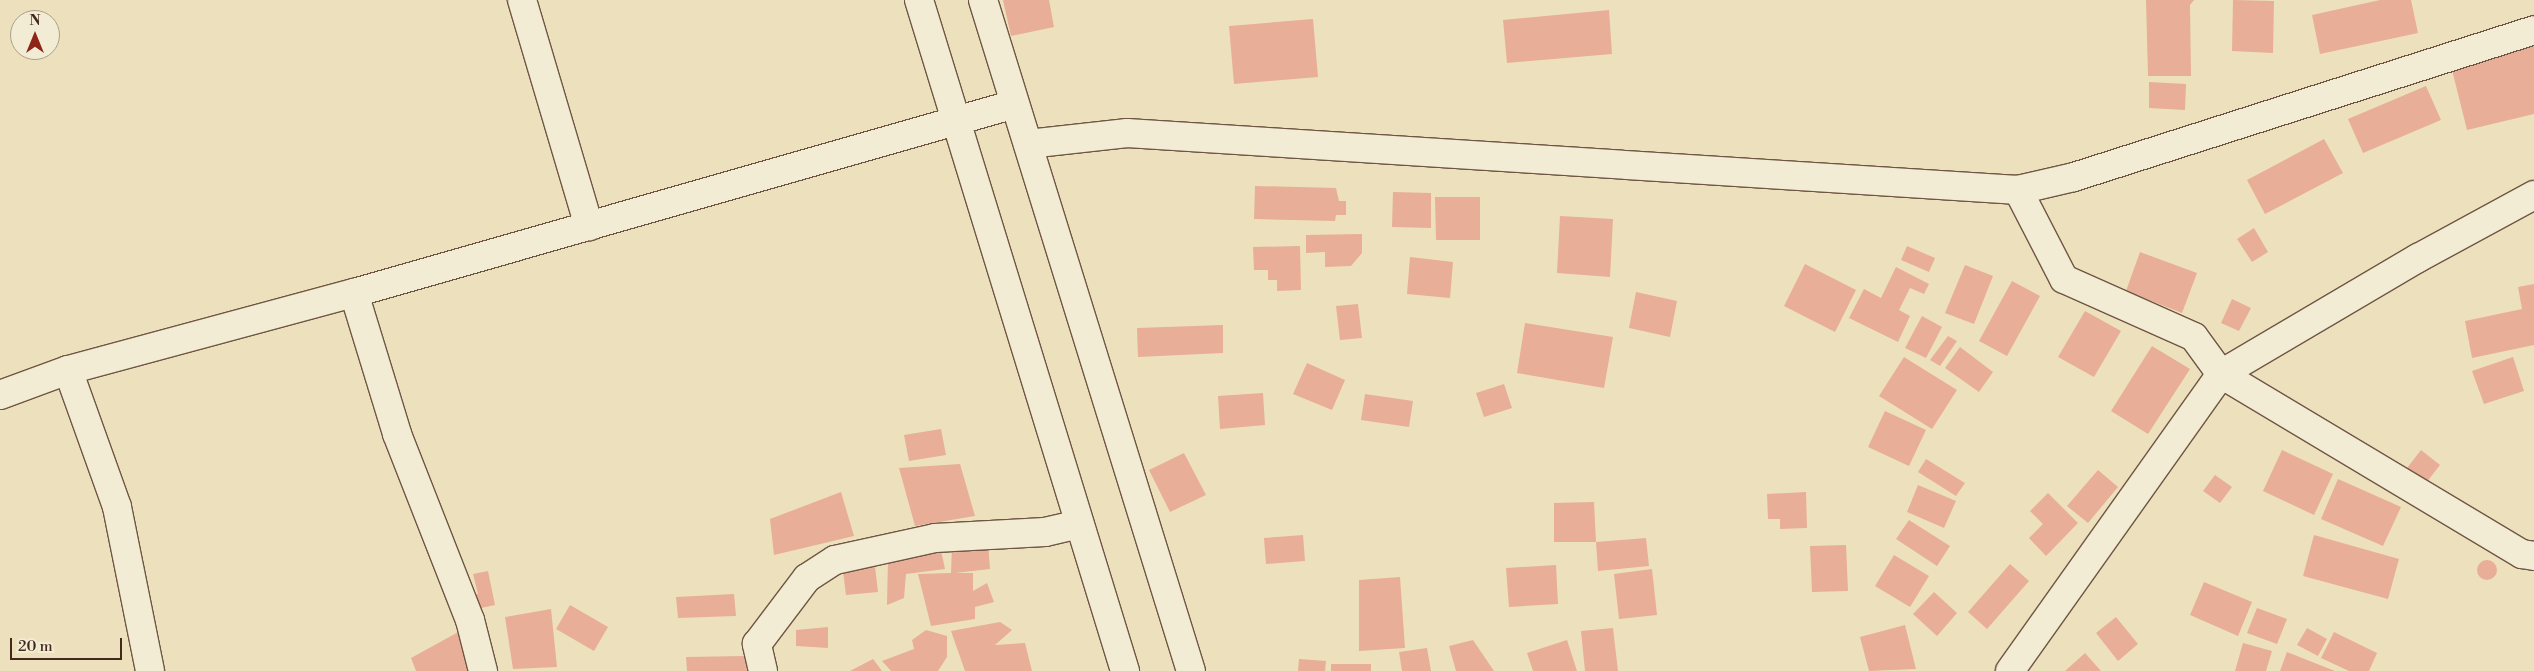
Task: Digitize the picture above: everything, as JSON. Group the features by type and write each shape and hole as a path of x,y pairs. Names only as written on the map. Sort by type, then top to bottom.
{"street":[{"path":"522,0 589,226"},
{"path":"919,0 1125,671"},
{"path":"983,0 1191,671"},
{"path":"1028,144 1127,133 2018,190 2074,177 2534,30"},
{"path":"0,395 68,370 354,293 1015,104"},
{"path":"2018,190 2064,279 2194,337 2221,374 2522,554 2534,556"},
{"path":"2010,671 2221,374 2418,258 2534,195"},
{"path":"354,293 396,434 470,620 483,671"},
{"path":"68,370 117,507 150,671"},
{"path":"764,671 758,644 808,578 835,560 935,538 1045,532 1079,524"}],"building":[{"path":"1003,0 1049,0 1054,27 1011,36"},
{"path":"2146,0 2194,0 2190,5 2191,76 2148,76"},
{"path":"2233,0 2274,1 2273,53 2232,51"},
{"path":"2380,0 2411,0 2418,33 2320,54 2312,15"},
{"path":"1609,10 1612,54 1507,63 1503,20"},
{"path":"1313,19 1318,77 1234,84 1229,26"},
{"path":"2534,46 2534,114 2467,130 2451,66"},
{"path":"2149,82 2186,84 2185,110 2149,108"},
{"path":"2426,86 2441,120 2363,153 2348,119"},
{"path":"2324,139 2343,173 2265,214 2247,180"},
{"path":"1255,186 1336,188 1339,201 1346,201 1346,215 1336,215 1335,221 1254,219"},
{"path":"1393,192 1431,193 1431,228 1392,227"},
{"path":"1435,197 1480,197 1480,240 1436,240"},
{"path":"1560,216 1613,219 1610,277 1557,273"},
{"path":"2254,228 2268,252 2252,262 2237,239"},
{"path":"1362,234 1362,253 1351,266 1325,267 1325,252 1306,253 1306,235"},
{"path":"1300,246 1301,290 1277,291 1277,280 1268,280 1268,270 1254,270 1253,247"},
{"path":"1907,246 1935,258 1929,272 1901,260"},
{"path":"2140,252 2197,273 2182,313 2126,291"},
{"path":"1410,257 1453,262 1450,298 1407,294"},
{"path":"1805,264 1856,290 1835,332 1784,306"},
{"path":"1965,265 1993,276 1974,324 1945,313"},
{"path":"1896,267 1929,284 1924,294 1910,288 1899,310 1910,316 1898,342 1849,318 1864,289 1881,298"},
{"path":"2012,281 2040,296 2007,356 1979,341"},
{"path":"2534,284 2534,345 2472,358 2465,321 2522,309 2518,287"},
{"path":"1636,292 1677,301 1670,337 1629,328"},
{"path":"2232,299 2251,308 2239,331 2221,323"},
{"path":"1358,304 1362,338 1340,340 1336,306"},
{"path":"2085,311 2121,331 2094,377 2058,357"},
{"path":"1922,316 1942,327 1926,358 1905,348"},
{"path":"1525,323 1613,337 1604,388 1517,373"},
{"path":"1223,325 1223,353 1138,357 1137,328"},
{"path":"1948,336 1957,341 1940,366 1930,360"},
{"path":"2152,346 2190,369 2148,434 2111,411"},
{"path":"1960,347 1993,372 1979,392 1945,368"},
{"path":"1904,357 1957,390 1932,429 1879,396"},
{"path":"2513,357 2524,391 2484,404 2472,371"},
{"path":"1307,363 1345,380 1332,410 1293,394"},
{"path":"1504,384 1512,408 1484,417 1476,393"},
{"path":"1263,393 1265,425 1220,429 1218,396"},
{"path":"1365,394 1413,401 1409,427 1361,420"},
{"path":"1885,411 1926,430 1909,466 1868,447"},
{"path":"941,429 946,455 909,461 904,435"},
{"path":"2282,450 2333,474 2314,515 2263,491"},
{"path":"2421,450 2440,465 2426,483 2407,468"},
{"path":"1184,453 1206,495 1170,512 1149,470"},
{"path":"1926,459 1965,483 1956,496 1918,472"},
{"path":"960,464 975,516 915,526 899,468"},
{"path":"2098,470 2118,487 2088,523 2067,506"},
{"path":"2215,475 2232,487 2220,503 2203,491"},
{"path":"2338,479 2401,507 2383,546 2321,519"},
{"path":"1918,485 1956,501 1944,528 1907,512"},
{"path":"841,492 854,536 774,555 770,519"},
{"path":"1806,492 1807,528 1780,529 1780,519 1768,519 1767,494"},
{"path":"2048,493 2078,523 2046,556 2029,538 2043,524 2030,511"},
{"path":"1594,502 1596,542 1554,542 1554,503"},
{"path":"1909,520 1950,546 1937,566 1896,539"},
{"path":"1303,535 1305,561 1266,564 1264,538"},
{"path":"2314,535 2399,559 2388,599 2303,576"},
{"path":"1646,538 1649,566 1598,571 1596,542"},
{"path":"988,543 990,569 955,573 973,573 973,591 987,583 994,602 975,607 975,619 931,626 918,574 951,573 952,545"},
{"path":"1846,545 1848,591 1812,592 1810,546"},
{"path":"940,546 945,569 906,574 904,598 887,605 888,558"},
{"path":"1894,555 1929,576 1910,607 1875,586"},
{"path":"874,558 878,592 846,595 842,563"},
{"path":"2487,560 2494,563 2497,570 2494,577 2487,580 2480,577 2477,570 2480,563"},
{"path":"2010,564 2029,581 1987,629 1968,612"},
{"path":"1556,565 1558,604 1509,607 1506,568"},
{"path":"1652,569 1657,615 1619,619 1614,574"},
{"path":"488,571 495,605 472,610 469,596 478,594 473,574"},
{"path":"1400,577 1405,648 1359,651 1359,580"},
{"path":"2204,582 2252,602 2238,636 2190,615"},
{"path":"1934,592 1957,613 1937,636 1913,614"},
{"path":"734,594 736,616 678,618 676,597"},
{"path":"570,605 608,627 594,651 556,629"},
{"path":"2257,608 2287,619 2277,644 2247,633"},
{"path":"551,609 557,667 513,669 505,617"},
{"path":"2116,617 2138,644 2118,661 2096,633"},
{"path":"1000,622 1012,630 995,645 1025,643 1032,671 965,671 951,631"},
{"path":"1905,625 1916,669 1869,671 1860,637"},
{"path":"828,627 828,648 796,646 796,630"},
{"path":"1613,628 1618,671 1585,671 1581,631"},
{"path":"2307,628 2327,639 2318,656 2297,645"},
{"path":"462,630 474,671 416,671 411,658"},
{"path":"926,630 947,636 947,657 938,671 891,671 882,661 914,649 912,640"},
{"path":"2334,632 2377,653 2369,671 2349,671 2321,658"},
{"path":"1473,640 1494,671 1456,671 1449,646"},
{"path":"1567,640 1577,671 1533,671 1527,653"},
{"path":"2243,643 2272,651 2266,671 2235,671"},
{"path":"1427,648 1431,671 1402,671 1399,652"},
{"path":"2287,652 2335,671 2280,671"},
{"path":"2085,653 2101,671 2065,671"},
{"path":"745,656 747,671 687,671 686,657"},
{"path":"873,659 882,671 850,671"},
{"path":"1299,659 1326,661 1325,671 1298,671"},
{"path":"1331,664 1371,664 1371,671 1331,671"}]}
